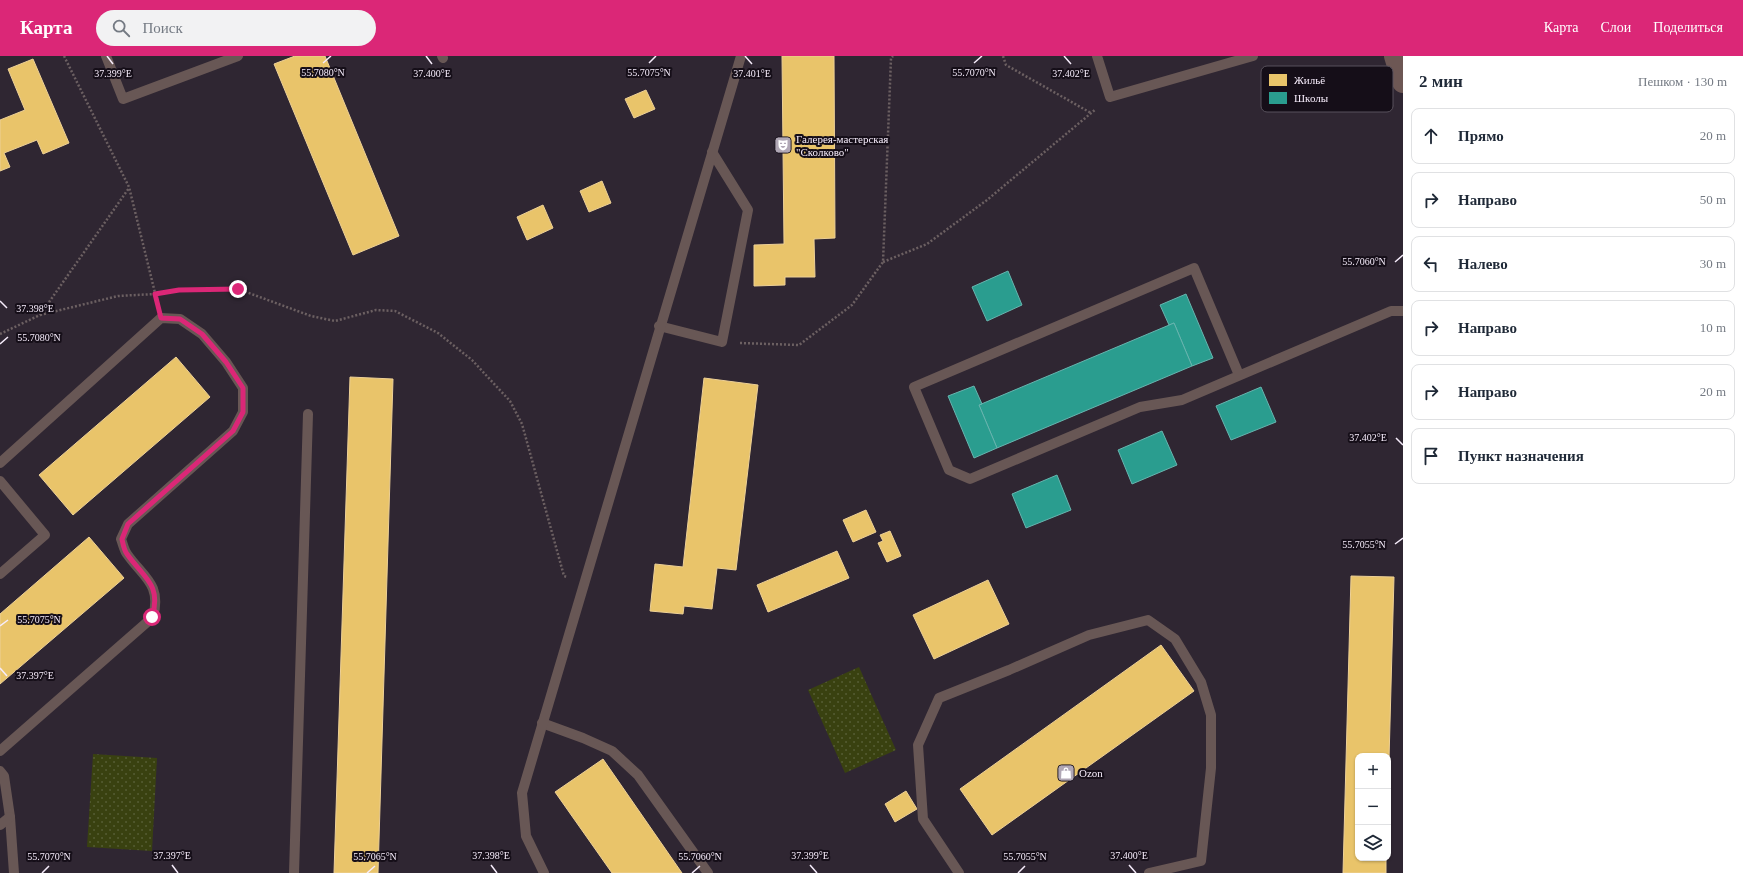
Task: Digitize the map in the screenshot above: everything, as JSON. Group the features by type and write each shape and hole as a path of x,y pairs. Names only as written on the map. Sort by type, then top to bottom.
{"main road":[{"path":"1395,56 1403,82"}],"lane":[{"path":"106,56 123,99 238,56"},
{"path":"544,873 526,836 522,792 542,723 563,659 659,326 741,56"},
{"path":"1097,56 1110,97 1253,56"},
{"path":"659,326 722,342 748,210 712,152"},
{"path":"1239,375 1194,268 914,387 949,470 970,479 1140,407 1182,400 1391,311 1403,311"},
{"path":"0,463 161,318 180,319 202,334 226,362 243,388 243,412 233,431 128,524 122,539 126,553 149,579 157,603 152,617 0,751"},
{"path":"294,873 308,414"},
{"path":"0,481 45,535 0,574"},
{"path":"959,873 923,819 918,745 939,698 1009,670 1089,635 1148,620 1175,639 1201,682 1211,715 1211,768 1201,861 1149,873"},
{"path":"542,723 612,751 638,775 708,873"},
{"path":"0,771 4,776 10,817 14,873"},
{"path":"0,825 10,817"}],"path":[{"path":"64,56 129,187 161,318"},
{"path":"883,262 892,57 887,56"},
{"path":"722,342 799,346 852,305 883,262 927,244 988,200 1092,113 1006,65 1003,56"},
{"path":"40,316 129,187"},
{"path":"0,334 40,316 118,296 155,294 179,290 238,289 311,316 335,321 376,310 395,311 438,333 472,360 510,401 522,424 564,576 585,582"}],"green space":[{"path":"859,667 896,750 845,773 808,690"},
{"path":"93,754 157,758 152,851 87,847"}],"building: Жильё":[{"path":"295,56 325,56 399,236 353,255 274,64"},
{"path":"782,56 834,56 835,238 814,239 815,277 785,277 785,285 754,286 754,245 784,244"},
{"path":"33,59 69,143 43,154 37,140 4,153 10,167 0,171 0,120 25,110 8,69"},
{"path":"646,90 655,109 634,118 625,99"},
{"path":"602,181 611,203 589,212 580,191"},
{"path":"543,205 553,228 527,240 517,217"},
{"path":"176,357 210,397 73,515 39,475"},
{"path":"350,377 393,379 378,873 334,873"},
{"path":"704,378 758,385 736,570 717,568 712,609 684,606 683,614 650,611 655,564 683,567"},
{"path":"866,510 876,532 853,542 843,520"},
{"path":"890,531 901,556 887,562 878,543 883,541 880,535"},
{"path":"89,537 124,578 0,684 0,614"},
{"path":"837,551 849,578 768,612 757,585"},
{"path":"1351,576 1394,577 1389,753 1355,753 1355,861 1386,861 1386,873 1343,873"},
{"path":"988,580 1009,624 934,659 913,615"},
{"path":"1161,645 1194,691 992,835 960,789"},
{"path":"603,759 682,873 612,873 555,792"},
{"path":"906,791 917,809 895,822 885,804"}],"building: Школы":[{"path":"1008,271 1022,305 987,321 972,287"},
{"path":"1186,294 1213,358 1192,366 1174,323 1169,325 1160,305"},
{"path":"1174,323 1192,366 997,448 979,405"},
{"path":"974,386 982,404 979,405 997,448 974,458 948,396"},
{"path":"1261,387 1276,422 1231,440 1216,406"},
{"path":"1162,431 1177,465 1132,484 1118,450"},
{"path":"1057,475 1071,510 1026,528 1012,494"}],"place":[{"name":"Галерея-мастерская \"Сколково\"","path":"783,145"},
{"name":"Ozon","path":"1066,773"}],"route":[{"path":"152,617 157,603 149,579 126,553 122,539 128,524 233,431 243,412 243,388 226,362 202,334 180,319 161,318 155,294 179,290 238,289"}]}
